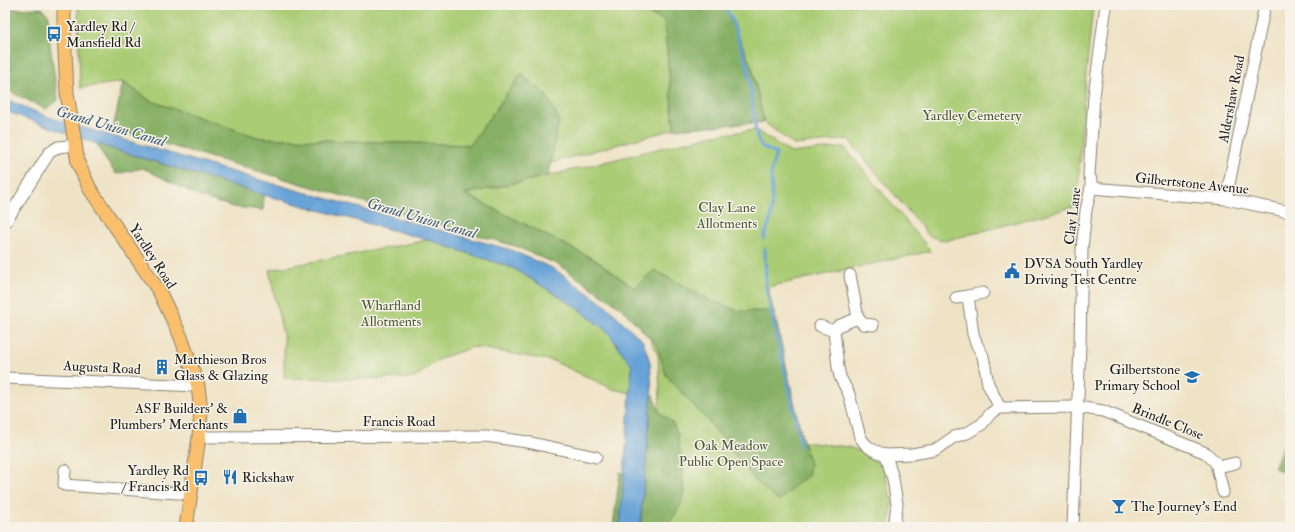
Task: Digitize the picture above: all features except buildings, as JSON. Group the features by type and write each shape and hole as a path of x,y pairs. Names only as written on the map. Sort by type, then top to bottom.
{"main road":[{"name":"Yardley Road","path":"64,5 67,93 78,163 90,189 159,291 181,337 198,386 201,411 199,437 186,527"}],"street":[{"name":"Clay Lane","path":"1073,527 1082,249 1086,210 1091,188 1091,180 1089,175 1094,96 1106,5"},
{"name":"Aldershaw Road","path":"1226,199 1265,5"},
{"path":"5,223 49,153 58,147 75,143"},
{"name":"Gilbertstone Avenue","path":"1091,188 1226,199 1290,212"},
{"path":"850,275 858,318 863,324 873,325"},
{"path":"956,298 984,293"},
{"path":"858,318 838,326 834,331 840,377 849,394 860,437 866,445 873,450 886,455 912,454 935,450 954,437 967,433 982,424 991,414 1000,408 988,384 983,356 973,334 968,296"},
{"path":"820,326 834,331"},
{"name":"Augusta Road","path":"5,378 198,386"},
{"name":"Brindle Close","path":"1000,408 1077,407 1103,411 1206,453 1216,462 1218,467"},
{"name":"Francis Road","path":"199,437 486,436 527,442 596,456"},
{"path":"886,455 898,504 894,527"},
{"path":"1223,492 1218,467 1235,463"},
{"path":"65,470 64,486 191,494"}],"green space":[{"path":"78,5 623,5 664,20 674,129 550,163 559,120 521,75 470,145 260,138 151,101 123,82 80,88"},
{"path":"623,5 725,5 752,68 764,122 674,129 664,20"},
{"name":"Yardley Cemetery","path":"725,5 1093,5 1084,95 1077,206 945,241 929,236 848,139 794,145 764,122 752,68"},
{"path":"42,8 49,16 49,37 58,100 46,109 5,89 5,17 10,9"},
{"path":"521,74 545,93 559,120 548,176 465,194 597,261 634,288 654,270 712,301 739,311 774,311 803,442 810,464 808,476 796,484 778,501 756,481 713,427 666,375 657,345 620,307 559,265 515,246 113,129 123,82 151,101 260,138 470,145"},
{"path":"756,130 791,153 844,147 931,251 768,287 803,442 849,447 862,452 867,458 882,463 892,502 889,527 653,527 660,389 658,355 650,339 640,328 634,288 597,261 465,194 548,176 714,135"},
{"path":"97,144 264,195 263,210 233,207 200,197 143,168 116,174 105,159"},
{"name":"Wharfland Allotments","path":"428,240 513,268 576,307 608,332 632,366 631,393 613,389 553,361 474,347 441,358 414,378 284,378 284,339 269,270"},
{"path":"652,392 659,412 672,422 677,432 683,472 684,491 681,505 667,527 640,527"},
{"path":"1290,428 1290,474 1274,468"},
{"path":"620,472 625,474 620,527 613,527"}],"water":[{"path":"5,99 48,117 246,176 511,250 554,269 606,306 643,341 650,362 652,392 640,527 620,527 632,366 608,332 576,307 513,268 428,240 264,195 97,144 5,111"}],"waterway":[{"path":"724,5 731,17 748,68 754,119"},
{"path":"755,123 757,137 760,144 764,148 776,154 771,177 771,217 764,238"},
{"path":"765,249 766,289 801,446"}],"place":[{"name":"Yardley Rd / Mansfield Rd","path":"54,34"},
{"name":"DVSA South Yardley Driving Test Centre","path":"1012,271"},
{"name":"Matthieson Bros Glass & Glazing","path":"162,367"},
{"name":"Gilbertstone Primary School","path":"1192,377"},
{"name":"ASF Builders' & Plumbers' Merchants","path":"240,416"},
{"name":"Rickshaw","path":"230,477"},
{"name":"Yardley Rd / Francis Rd","path":"201,478"},
{"name":"The Journey's End","path":"1119,506"}],"water label":[{"name":"Grand Union Canal","path":"111,126"},
{"name":"Grand Union Canal","path":"422,218"}],"park label":[{"name":"Clay Lane Allotments","path":"727,216"},
{"name":"Oak Meadow Public Open Space","path":"731,454"}]}
